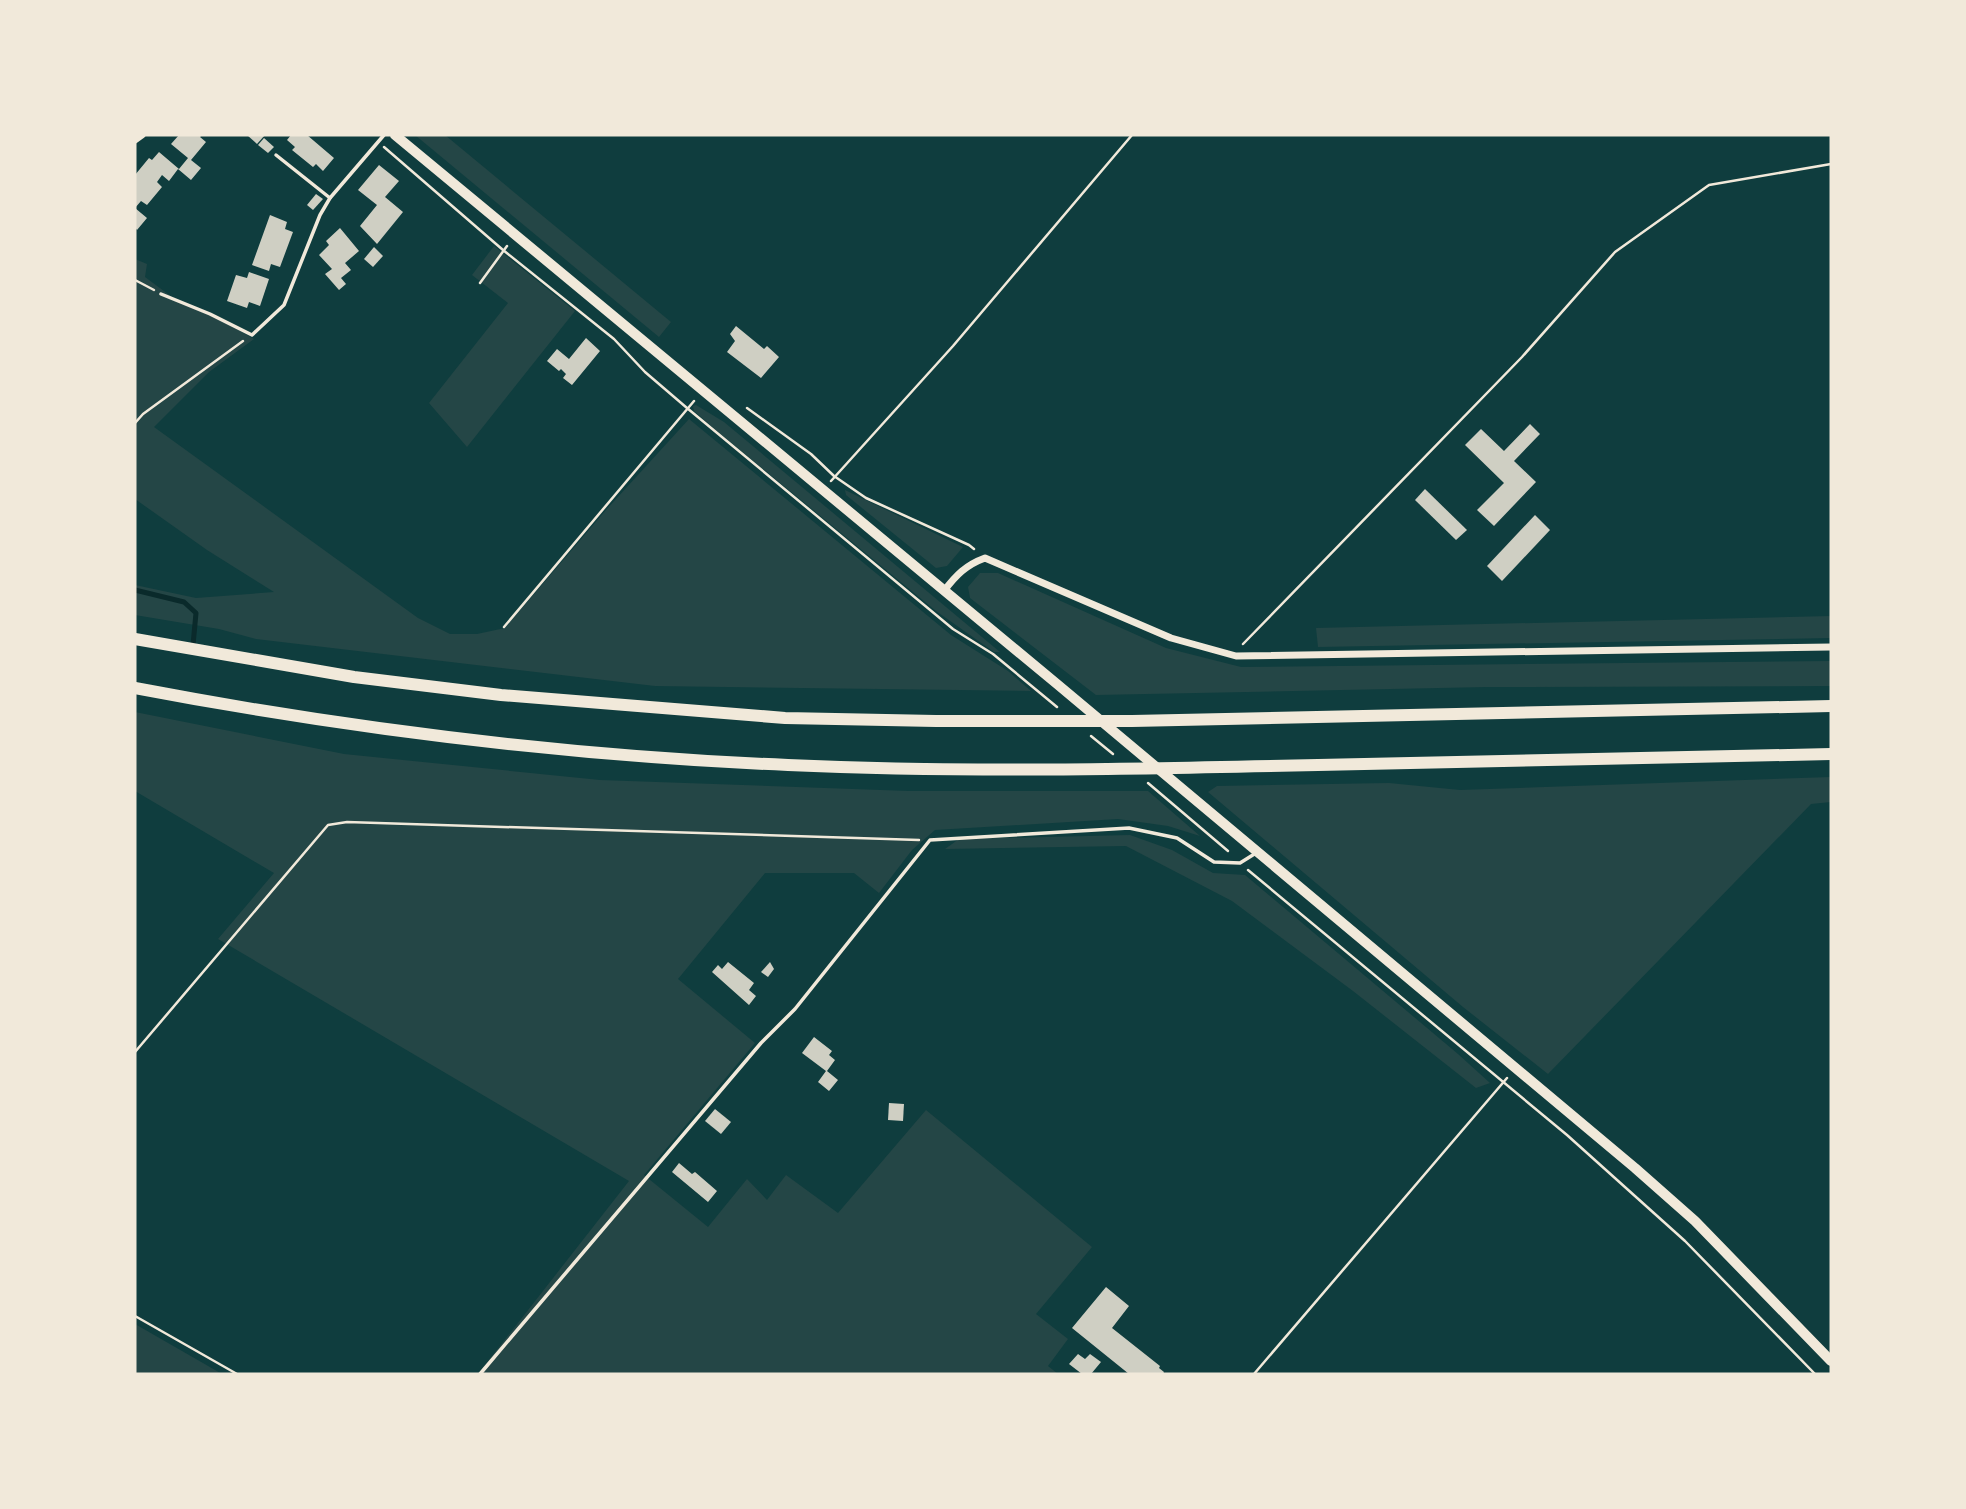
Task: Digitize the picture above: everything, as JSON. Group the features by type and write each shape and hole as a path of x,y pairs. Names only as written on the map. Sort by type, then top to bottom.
{"highway":[{"path":"135,639 354,677 513,696 785,718 1119,721 1831,706"},
{"path":"135,688 369,727 644,756 789,765 1130,770 1831,754"}],"main road":[{"path":"395,135 1635,1168 1695,1222 1831,1361"}],"street":[{"path":"135,140 142,135"},
{"path":"944,591 957,574 971,563 985,558 1171,638 1236,656 1831,647"}],"lane":[{"path":"161,294 252,335 284,305 320,215 330,198 384,135"},
{"path":"276,155 330,198"},
{"path":"480,1374 761,1043 795,1009 930,840 1129,828 1177,838 1214,862 1240,863 1258,852"}],"path":[{"path":"834,476 953,346 1132,135"},
{"path":"378,142 503,250 614,339 645,372 687,408 953,629 993,654 1063,712"},
{"path":"1236,656 1245,640 1521,357 1615,252 1709,185 1831,164"},
{"path":"480,283 515,235"},
{"path":"135,280 161,294"},
{"path":"135,424 143,414 252,335"},
{"path":"504,627 704,391"},
{"path":"728,411 741,404 762,417 811,454 834,476 866,498 969,545 985,558"},
{"path":"1084,730 1115,756"},
{"path":"1146,782 1567,1135 1685,1241 1815,1374"},
{"path":"135,1052 328,825 347,822 930,840"},
{"path":"1254,1374 1515,1067"},
{"path":"135,1316 237,1374"}],"shaded area":[{"path":"415,135 445,135 671,322 659,337"},
{"path":"494,246 575,311 467,447 429,403 508,303 472,275"},
{"path":"135,259 147,264 145,277 176,300 210,314 254,339 209,372 154,427 418,618 450,634 477,634 505,628 606,510 689,419 951,635 1008,671 1031,691 655,686 256,639 219,629 135,615 135,585 196,598 274,592 207,550 135,499"},
{"path":"696,405 724,422 1000,652 994,652 936,611 717,431 694,411 693,406"},
{"path":"845,490 963,547 947,566 936,568 846,495"},
{"path":"980,573 998,573 1166,648 1241,667 1831,661 1831,686 1487,687 1096,695 970,598 968,587"},
{"path":"1831,616 1831,638 1318,647 1316,628"},
{"path":"135,712 344,754 600,780 909,791 1148,791 1200,836 1168,826 1118,819 935,830 912,850 879,893 854,873 765,873 678,979 755,1043 644,1175 708,1227 747,1179 767,1200 786,1175 838,1213 926,1110 1092,1247 1036,1314 1068,1339 1048,1366 1058,1374 478,1374 629,1181 218,939 274,873 135,791"},
{"path":"1831,777 1831,802 1811,804 1548,1074 1463,1007 1208,792 1217,786 1389,783 1460,790"},
{"path":"1130,835 1172,850 1213,873 1245,875 1490,1083 1476,1088 1353,991 1232,901 1126,846 945,849 959,839"},
{"path":"135,1324 222,1374 135,1374"}],"building":[{"path":"179,135 202,135 200,137 206,142 191,160 201,168 191,180 178,169 169,181 162,175 157,182 162,187 147,205 141,201 135,208 135,175 149,158 152,160 159,152 179,169 188,158 171,144"},
{"path":"247,135 265,135 257,144"},
{"path":"291,135 307,135 334,158 323,171 316,164 313,167 292,150 295,147 287,140"},
{"path":"264,138 274,147 268,153 258,145"},
{"path":"379,165 399,181 385,197 403,212 377,244 360,226 377,205 358,190"},
{"path":"316,194 323,199 313,210 307,205"},
{"path":"135,208 147,218 137,230 135,227"},
{"path":"270,215 287,222 285,229 293,232 280,267 271,264 269,271 252,265"},
{"path":"340,228 359,251 345,263 351,270 341,278 346,284 339,290 325,274 332,269 319,255 329,245 326,241"},
{"path":"374,247 383,256 373,267 364,259"},
{"path":"249,272 269,279 260,306 249,302 247,308 227,301 236,275 247,278"},
{"path":"736,326 764,349 767,346 779,357 761,378 727,352 735,341 730,334"},
{"path":"586,338 600,351 572,385 563,378 566,374 561,369 559,371 547,361 557,349 569,359"},
{"path":"1530,424 1540,434 1514,461 1536,482 1494,526 1477,510 1504,483 1465,445 1481,429 1504,451"},
{"path":"1425,489 1467,530 1456,540 1415,500"},
{"path":"1535,515 1550,530 1502,581 1487,566"},
{"path":"728,962 754,983 749,990 756,996 749,1005 712,972 718,965 722,969"},
{"path":"770,962 774,969 768,977 761,972"},
{"path":"814,1037 832,1051 829,1055 835,1060 827,1071 838,1080 829,1091 818,1082 826,1071 802,1053"},
{"path":"889,1103 904,1104 903,1121 888,1120"},
{"path":"715,1109 731,1122 721,1134 705,1121"},
{"path":"679,1163 692,1174 695,1172 717,1191 708,1202 672,1172"},
{"path":"1106,1287 1129,1306 1112,1328 1160,1366 1163,1374 1129,1374 1072,1328"},
{"path":"1078,1354 1085,1359 1090,1354 1101,1362 1091,1374 1082,1374 1069,1364"}],"waterway":[{"path":"135,590 184,602 196,613 193,645"}]}
